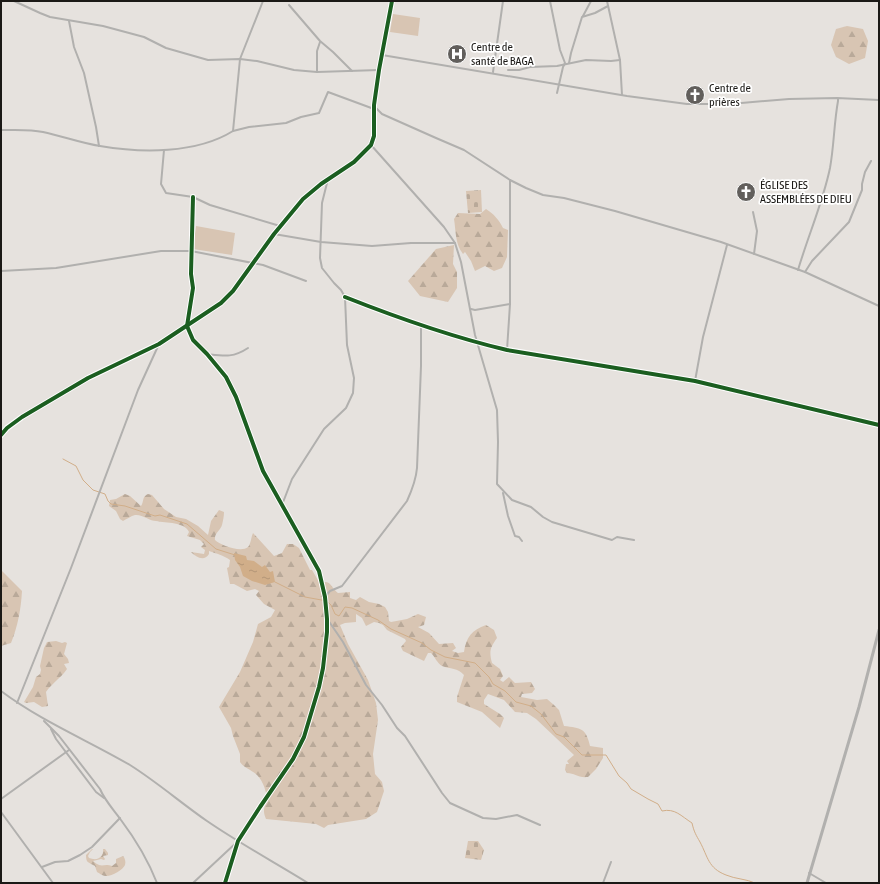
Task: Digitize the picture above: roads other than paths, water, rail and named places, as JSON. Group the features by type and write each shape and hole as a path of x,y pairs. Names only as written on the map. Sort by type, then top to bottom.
{"main road":[{"path":"807,883 859,707 879,630"}],"street":[{"path":"14,1 40,14 69,21 102,26 138,35 166,48 208,60 240,59 257,61 294,70 317,72 378,70"},
{"path":"233,131 240,59 263,1"},
{"path":"1,435 7,428 22,417 60,394 88,378 159,344 221,303 233,291 280,226 310,192 354,162 371,145 374,136 374,105 378,70 392,1"},
{"path":"493,72 503,1"},
{"path":"550,1 564,65 562,67 557,93"},
{"path":"569,63 579,23 591,1"},
{"path":"607,1 620,60 622,95"},
{"path":"288,5 320,41 352,71"},
{"path":"582,17 595,13 608,6"},
{"path":"69,21 74,47 84,73 99,146"},
{"path":"317,72 317,51 320,41"},
{"path":"382,54 622,95 687,104 730,104 789,99 838,98 879,100"},
{"path":"508,70 564,65 586,60 620,60"},
{"path":"1,130 42,132 99,146 136,150 164,150 217,140 233,131 248,127 286,123 301,117 319,113 328,92 374,109"},
{"path":"798,270 830,169 838,98"},
{"path":"374,105 382,114 464,150 510,180 543,195 564,198 615,211 727,245 805,272 879,306"},
{"path":"371,145 444,227 456,243 477,343 497,410 498,442 496,484 512,500 531,507 552,522 612,540 617,537 634,540"},
{"path":"164,150 161,184 166,193 193,197 210,205 280,226"},
{"path":"805,272 812,261 849,222 862,190 865,172 871,161"},
{"path":"282,505 292,479 324,428 346,408 353,393 354,378 347,344 345,297 341,290 322,268 320,258 322,203 328,179"},
{"path":"507,350 510,304 510,180"},
{"path":"193,197 191,251 192,288 187,326 193,340 226,377 236,397 263,470 319,571 326,598 327,619 323,668 304,737 293,759 238,842 225,883"},
{"path":"753,212 757,231 754,254"},
{"path":"274,234 321,242 372,246 411,242 456,243"},
{"path":"695,381 703,336 727,245"},
{"path":"1,271 56,268 161,251 191,251 253,263 306,281"},
{"path":"345,297 420,325 477,343 507,350 695,381 879,425"},
{"path":"471,309 475,310 510,304"},
{"path":"326,598 330,591 342,586 401,510 414,488 417,468 422,366 420,325"},
{"path":"18,704 138,390 159,344"},
{"path":"207,354 230,356 239,354 248,348"},
{"path":"503,492 511,527 515,536 519,537 522,541"},
{"path":"327,619 343,642 366,685 382,705 397,728 405,736 450,803 483,818 496,819 517,815 540,825"},
{"path":"1,691 18,704 43,719 57,725 131,766 238,842 308,883"},
{"path":"43,719 59,736 120,818 151,867 157,883"},
{"path":"51,728 56,739 92,787 104,798"},
{"path":"1,799 69,750"},
{"path":"81,772 85,770"},
{"path":"92,787 96,785"},
{"path":"1,812 54,883"},
{"path":"42,866 55,862 68,861 80,855 92,847 120,818"},
{"path":"193,883 238,842"},
{"path":"603,883 611,862"},
{"path":"810,873 826,883"}],"water":[{"path":"234,553 246,556 247,560 254,561 262,567 265,565 270,572 273,571 275,582 265,585 252,581 243,576 240,567 235,560"}],"waterway":[{"path":"63,459 76,466 83,480 93,490 105,494 111,504 125,506 155,516 160,515 187,524 216,549 235,555"},
{"path":"275,582 305,597 327,601 331,605 335,614 339,616 345,607 352,608 378,620 391,629 422,643 431,650 445,657 475,663 489,677 493,684 505,691 516,702 531,706 541,714 556,734 564,737 582,755 606,755 619,776 631,789 658,804 662,811 667,810 674,812 692,823 695,833 715,869 730,876 755,883"}],"place":[{"name":"Centre de santé de BAGA","path":"457,54"},
{"name":"Centre de prières","path":"695,95"},
{"name":"ÉGLISE DES ASSEMBLÉES DE DIEU","path":"746,192"}]}
